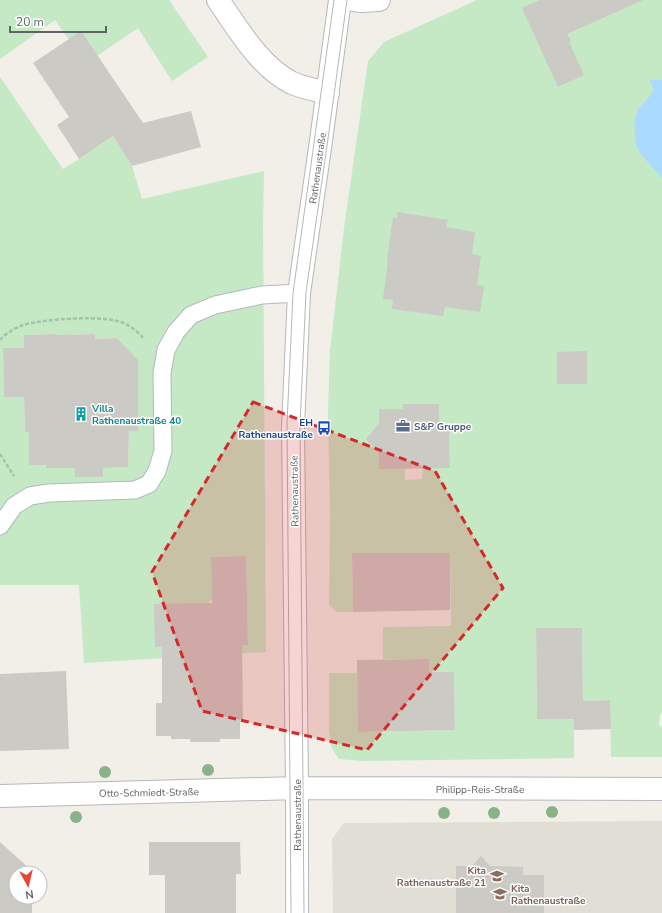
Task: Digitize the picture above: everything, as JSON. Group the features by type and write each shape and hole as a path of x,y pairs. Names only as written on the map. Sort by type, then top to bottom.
{"street":[{"path":"218,0 253,51 271,68 291,82 309,89 328,93"},
{"name":"Rathenaustraße","path":"297,913 293,427 299,292 340,0"},
{"path":"353,0 379,0"},
{"name":"Philipp-Reis-Straße","path":"297,788 662,789"},
{"name":"Otto-Schmiedt-Straße","path":"0,796 297,788"}],"lane":[{"path":"0,526 14,506 30,496 49,493 135,490 149,484 157,471 163,451 162,373 166,350 176,332 191,315 215,306 262,295 299,292"}],"path":[{"path":"0,340 4,336 22,326 47,320 106,319 126,324 142,336 153,352 162,373"}],"highlighted area":[{"path":"253,402 435,471 503,588 367,750 202,711 152,572"}],"shaded area":[{"name":"Kita Rathenaustraße 21","path":"662,821 662,913 333,913 332,839 344,823"}],"green space":[{"path":"0,0 169,0 208,57 172,81 138,28 97,56 69,40 55,20 0,59"},
{"path":"477,0 662,0 662,713 660,714 659,725 662,727 662,757 611,757 610,700 583,701 582,628 536,628 537,719 574,719 574,758 362,761 339,759 331,747 329,730 329,673 357,673 359,732 455,730 454,672 429,672 429,659 383,659 383,627 451,626 450,553 352,554 353,612 337,612 329,605 330,513 328,416 330,351 344,228 368,61 384,42","holes":["404,404 439,405 440,429 449,429 450,468 423,468 422,479 405,480 405,468 379,449 375,449 369,443 369,435 375,428 379,429 403,409"]},
{"path":"0,77 63,169 113,136 132,166 142,199 264,171 263,225 266,652 84,663 79,585 0,585","holes":["56,334 56,339 74,334 95,334 95,339 117,338 134,356 138,431 129,431 128,467 103,468 103,477 76,477 75,468 46,468 46,465 29,465 29,432 25,432 24,397 4,397 3,348 24,348 24,335","246,556 248,645 209,603 212,599 211,557"]}],"water":[{"path":"649,80 662,80 662,178 640,153 636,144 634,124 638,109 654,90"}],"building":[{"path":"540,0 643,0 567,34 571,41 569,42 584,75 558,87 522,8"},
{"path":"81,31 143,123 191,111 201,147 132,166 113,136 79,159 57,125 69,117 33,63"},
{"path":"397,212 448,220 446,227 475,232 472,254 481,256 477,285 484,286 480,312 445,307 443,316 392,309 393,300 383,299 393,217 397,218"},
{"name":"Villa Rathenaustraße 40","path":"95,334 95,339 117,338 138,360 138,431 129,431 128,467 103,468 103,477 75,477 75,468 46,468 46,465 29,465 29,432 25,432 24,397 4,397 3,348 24,348 24,335"},
{"path":"587,351 587,384 557,384 557,352"},
{"path":"403,404 439,404 440,429 449,429 450,468 379,469 379,454 366,439 379,423 379,409 403,409"},
{"path":"352,553 450,553 450,610 353,612"},
{"path":"246,556 248,645 242,645 243,719 240,719 240,739 220,739 220,742 190,742 190,739 171,739 171,736 156,736 156,703 162,703 162,647 155,647 154,604 212,603 211,557"},
{"path":"536,628 582,628 583,701 610,700 611,729 574,730 574,719 537,719"},
{"path":"429,659 429,672 454,672 455,730 358,732 357,660"},
{"path":"66,671 69,749 0,751 0,674"},
{"path":"0,842 25,865 8,865 8,905 32,905 32,913 0,913"},
{"path":"149,842 240,842 241,874 236,874 236,913 165,913 165,875 149,875"},
{"name":"Kita Rathenaustraße","path":"481,856 490,866 523,867 523,875 544,875 544,913 456,913 456,866 472,866"}],"tram line":[{"path":"291,913 287,424 293,293 334,0"},
{"path":"304,913 300,426 306,292 347,0"}],"place":[{"name":"Villa Rathenaustraße 40","path":"81,414"},
{"name":"S&P Gruppe","path":"403,426"},
{"name":"EH Rathenaustraße","path":"324,428"},
{"name":"Kita Rathenaustraße 21","path":"497,876"},
{"name":"Kita Rathenaustraße","path":"500,894"}]}
